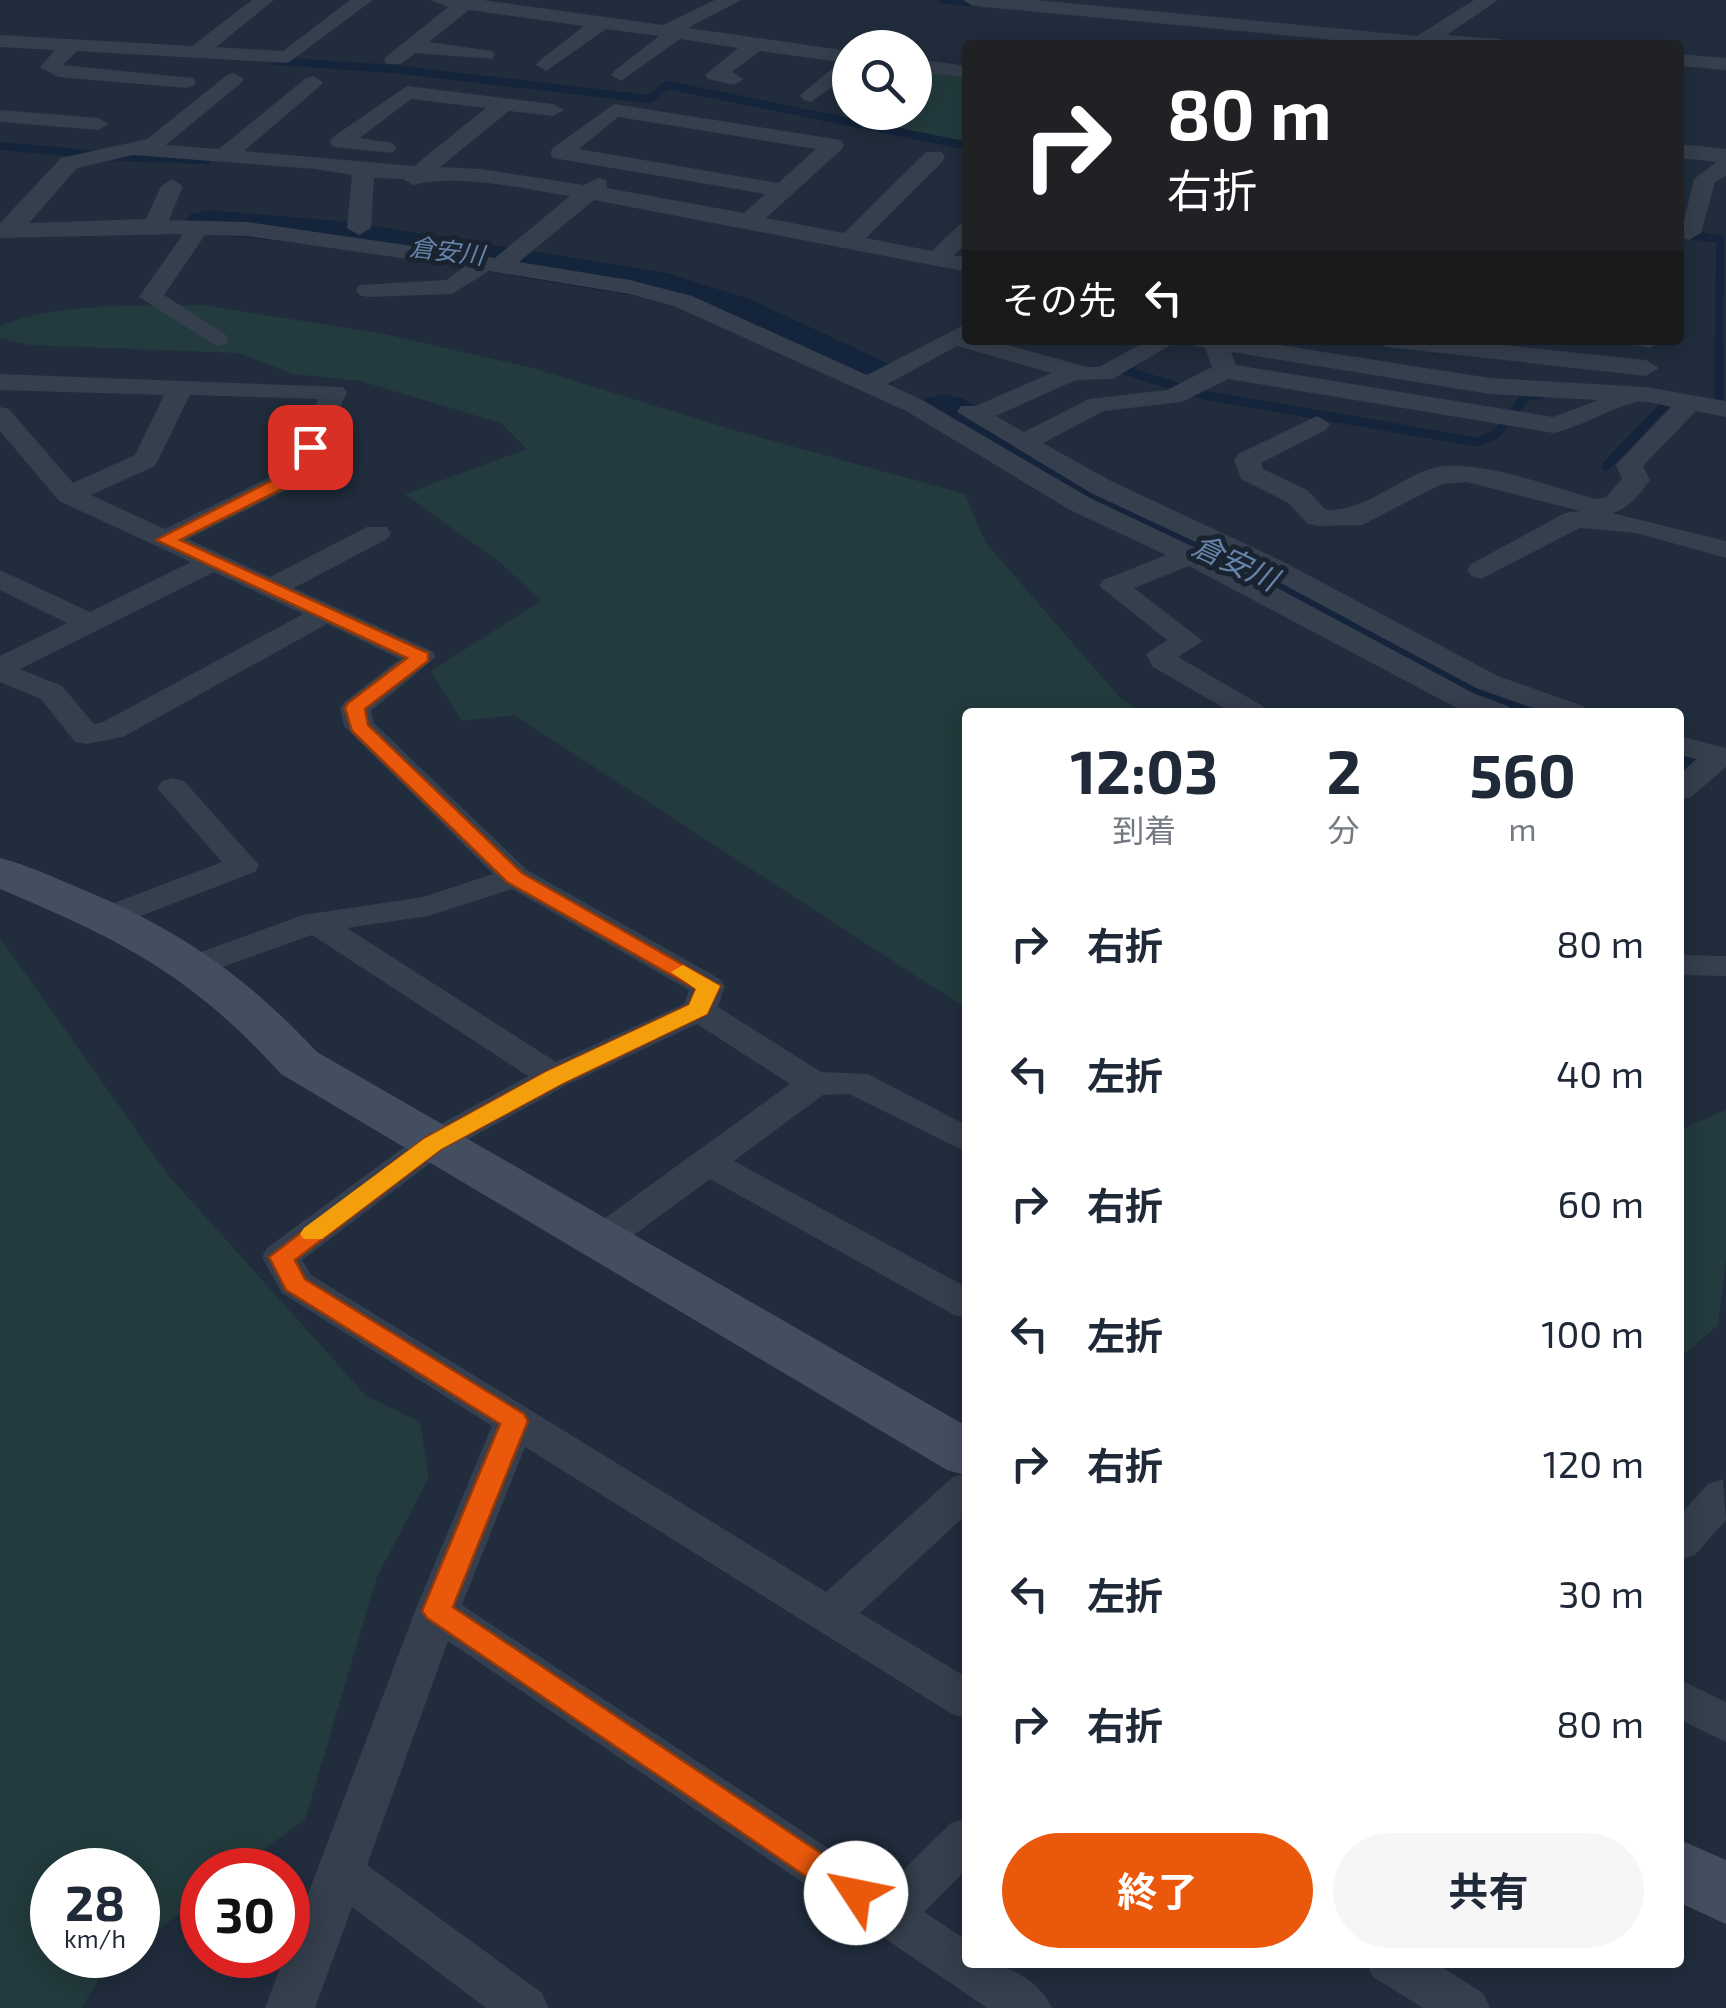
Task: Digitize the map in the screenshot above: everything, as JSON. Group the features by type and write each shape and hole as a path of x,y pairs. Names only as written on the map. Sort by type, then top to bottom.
{"street":[{"path":"197,52 264,0"},
{"path":"0,40 288,57 363,0"},
{"path":"440,0 832,57"},
{"path":"620,75 671,32 731,0"},
{"path":"974,0 1396,40"},
{"path":"1420,40 1488,0"},
{"path":"466,3 403,53 484,55"},
{"path":"546,64 601,23"},
{"path":"734,79 715,76 756,44"},
{"path":"70,47 50,67 58,71 186,82"},
{"path":"1684,60 1726,64"},
{"path":"932,67 962,71"},
{"path":"812,96 832,77"},
{"path":"7,224 69,163 154,144 234,79"},
{"path":"224,156 313,82"},
{"path":"553,110 407,92 341,142 433,163 749,221 847,244 940,256 962,263"},
{"path":"473,199 401,188 504,104"},
{"path":"749,221 832,145 614,110 561,154 780,190"},
{"path":"0,116 98,124"},
{"path":"139,150 364,170 433,163"},
{"path":"1684,152 1725,157"},
{"path":"847,244 934,157"},
{"path":"1689,233 1704,180 1725,157"},
{"path":"368,290 452,287 504,259 622,165"},
{"path":"359,228 364,170"},
{"path":"157,221 172,186"},
{"path":"1699,196 1726,198"},
{"path":"527,207 628,222"},
{"path":"7,224 157,221 359,228 684,301 884,376 934,405 1080,504 1486,708"},
{"path":"157,221 504,259"},
{"path":"199,227 151,297 216,339"},
{"path":"940,256 962,235"},
{"path":"884,376 962,334"},
{"path":"996,345 1076,371 1104,374 1158,345"},
{"path":"1211,345 1226,372"},
{"path":"1234,345 1490,386 1631,396 1726,409"},
{"path":"1432,345 1646,368"},
{"path":"1025,442 1098,404 1174,397 1226,372 1553,425 1581,421 1595,408 1631,396 1646,368 1648,345"},
{"path":"976,415 1076,371"},
{"path":"0,382 334,392 298,474 165,540"},
{"path":"69,495 146,460 181,387"},
{"path":"934,405 976,415 1117,495 1272,567 1487,682 1561,708"},
{"path":"1480,570 1575,519 1599,514 1615,504 1636,480 1629,464 1684,408"},
{"path":"0,415 69,495 421,657 355,708 359,726 515,878 708,986 699,1010 554,1078 432,1144 281,1257 296,1284 962,1696"},
{"path":"1316,424 1247,460 1251,473 1297,496 1318,518 1352,519 1436,476 1467,474 1726,550"},
{"path":"269,589 377,533"},
{"path":"1190,556 1113,586 1188,641 1161,654 1164,661 1245,708"},
{"path":"0,670 88,622 213,562"},
{"path":"0,579 88,622"},
{"path":"0,670 47,686 67,704 86,735 112,730 324,614"},
{"path":"1684,750 1704,773"},
{"path":"106,918 243,865 173,788"},
{"path":"0,872 106,918 194,966 252,1012 298,1063 962,1451"},
{"path":"194,966 314,922 428,906 515,878"},
{"path":"314,922 554,1078"},
{"path":"1684,965 1726,966"},
{"path":"699,1010 814,1084"},
{"path":"601,1240 814,1084 855,1082 962,1137"},
{"path":"708,1162 962,1303"},
{"path":"290,2008 437,1611 515,1421"},
{"path":"829,1615 962,1493"},
{"path":"1684,1539 1726,1496"},
{"path":"437,1611 962,1964"},
{"path":"1684,1700 1726,1724"},
{"path":"888,1915 962,1842"},
{"path":"1684,1870 1726,1895"},
{"path":"339,1871 524,2008"},
{"path":"968,1968 1028,2008"},
{"path":"1401,1968 1465,2008"}],"green space":[{"path":"932,70 962,74 962,141 906,130 932,130"},
{"path":"202,305 384,334 536,369 733,430 965,494 985,542 1121,699 1136,708 962,708 962,1006 514,715 462,721 431,671 541,601 502,564 405,494 527,449 501,423 360,381 293,374 238,353 29,345 0,338 0,326 23,318 99,307"},
{"path":"0,938 168,1175 366,1396 420,1422 429,1477 377,1577 305,1819 266,1848 180,1848 180,1913 160,1929 160,1848 30,1848 30,1978 100,1978 81,2008 0,2008"},
{"path":"1726,1110 1726,1259 1718,1325 1684,1355 1684,1128"}],"waterway":[{"path":"943,0 979,3"},
{"path":"275,61 393,69 649,99 667,85 962,145"},
{"path":"0,146 88,154"},
{"path":"117,157 207,160"},
{"name":"倉安川","path":"207,223 349,235 667,287 735,310 874,375"},
{"name":"倉安川","path":"349,235 350,230"},
{"path":"1684,234 1720,239 1719,343"},
{"path":"1719,343 1719,405"},
{"path":"1132,365 1123,370 1204,395 1477,442 1496,434 1526,396 1541,395"},
{"path":"1606,466 1668,402"},
{"name":"倉安川","path":"944,409 1110,505 1259,572 1463,684 1519,708"}],"slow traffic":[{"path":"313,1234 432,1144 554,1078 699,1010 708,986 683,972"}],"route":[{"path":"310,447 298,474 165,540 421,657 355,708 359,726 515,878 708,986 699,1010 554,1078 432,1144 281,1257 296,1284 515,1421 437,1611 856,1893"}]}
